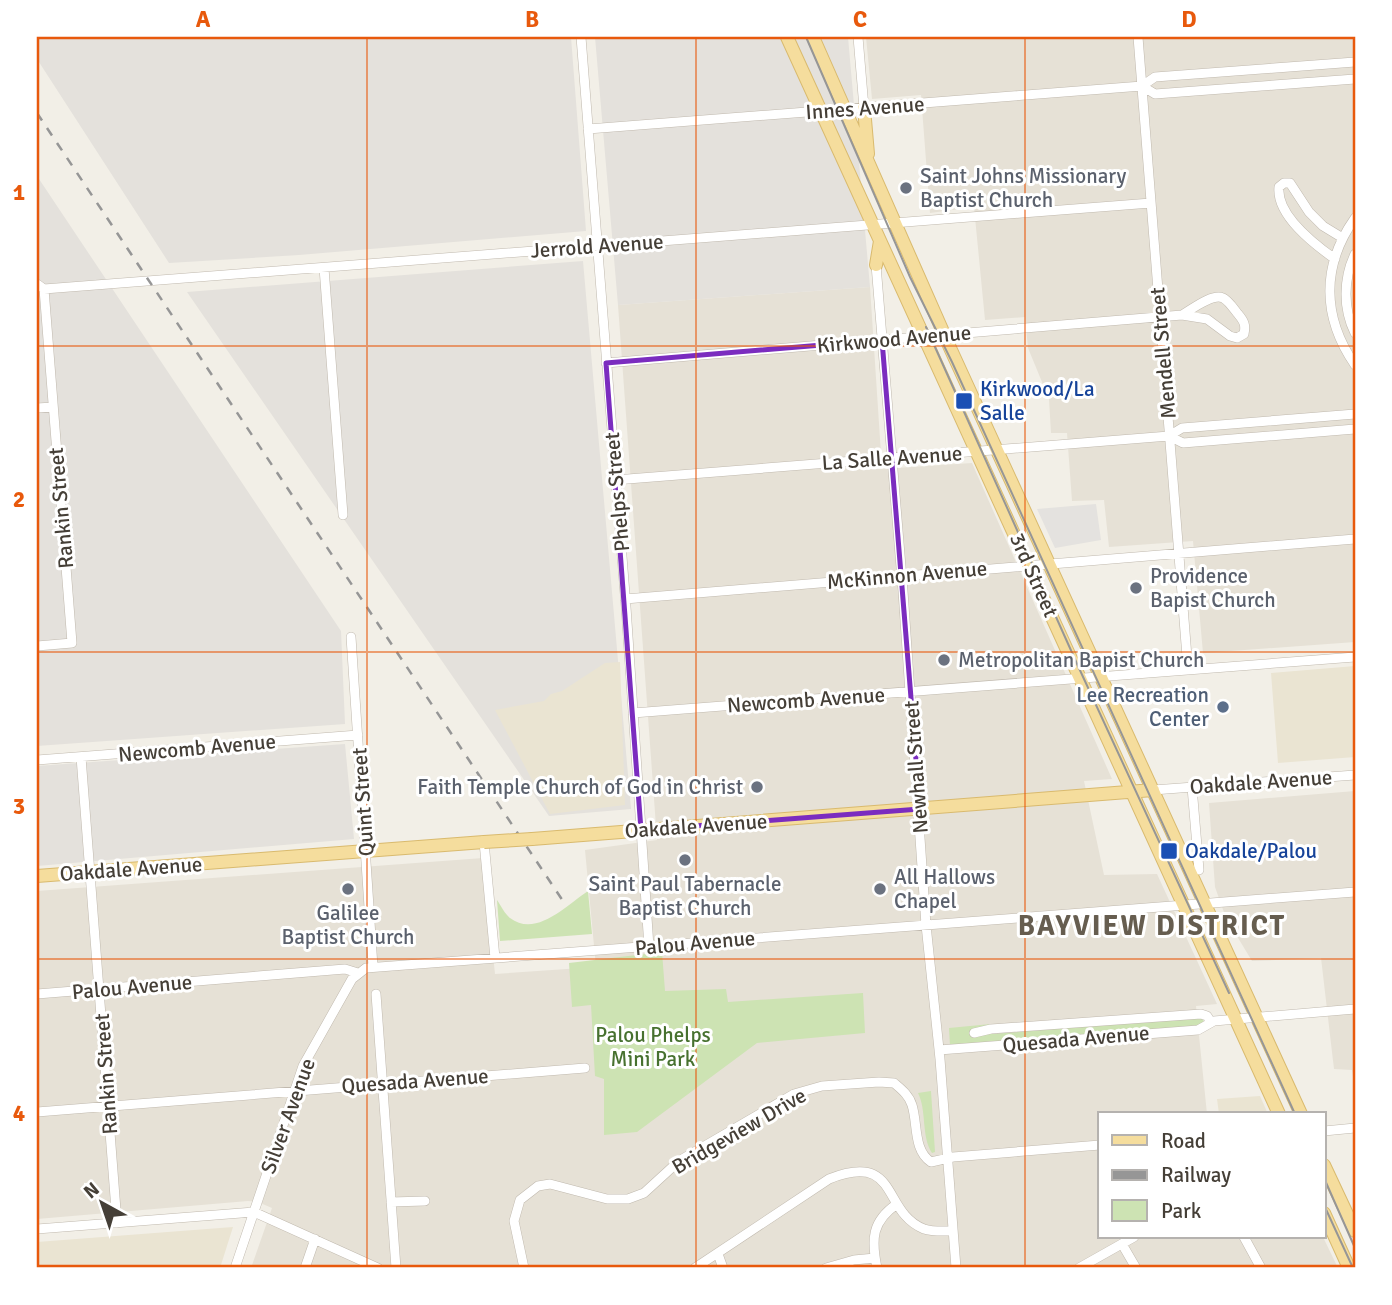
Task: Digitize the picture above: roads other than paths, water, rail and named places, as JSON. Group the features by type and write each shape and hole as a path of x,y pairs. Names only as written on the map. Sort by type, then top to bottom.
{"main road":[{"name":"3rd Street","path":"787,37 1278,1112"},
{"name":"3rd Street","path":"813,37 944,335 1300,1112"},
{"path":"864,108 869,164"},
{"path":"876,265 880,240"},
{"name":"Oakdale Avenue","path":"37,876 1153,790"},
{"path":"1326,1168 1355,1231"},
{"path":"1326,1217 1349,1258"}],"street":[{"name":"Phelps Street","path":"581,37 649,947"},
{"path":"858,37 864,108"},
{"name":"Mendell Street","path":"1138,37 1188,657 1186,670"},
{"name":"Innes Avenue","path":"588,129 1142,86 1156,77 1355,62"},
{"name":"Innes Avenue","path":"1142,86 1155,93 1355,79"},
{"path":"1335,259 1301,232 1287,213 1278,194 1279,187 1290,183 1309,212 1324,226 1342,237"},
{"name":"Jerrold Avenue","path":"39,290 1151,203"},
{"path":"1355,218 1342,237 1335,259 1330,307 1341,342 1355,365"},
{"path":"1355,254 1346,288 1349,320 1355,333"},
{"name":"Newhall Street","path":"876,265 920,809 926,925 956,1268"},
{"path":"324,268 343,515"},
{"name":"Rankin Street","path":"37,646 72,643 53,407 39,290"},
{"name":"Kirkwood Avenue","path":"606,363 1159,317 1207,319 1237,338 1244,334 1246,327 1244,320 1219,296 1182,316"},
{"path":"37,408 53,407"},
{"name":"La Salle Avenue","path":"615,480 1169,436 1182,428 1355,414"},
{"name":"La Salle Avenue","path":"1169,436 1183,443 1355,429"},
{"name":"McKinnon Avenue","path":"625,599 1355,539"},
{"name":"Quint Street","path":"351,637 373,967"},
{"name":"Newcomb Avenue","path":"633,713 1355,657"},
{"name":"Newcomb Avenue","path":"37,760 358,735"},
{"name":"Rankin Street","path":"81,757 117,1223"},
{"name":"Oakdale Avenue","path":"1153,790 1355,775"},
{"path":"1192,788 1199,870"},
{"path":"484,842 495,958"},
{"name":"Palou Avenue","path":"37,995 341,969 358,973 373,967 1355,892"},
{"name":"Silver Avenue","path":"236,1268 303,1066 347,987 358,973"},
{"path":"376,994 396,1268"},
{"name":"Quesada Avenue","path":"939,1051 1198,1030 1211,1022 1355,1009"},
{"name":"Quesada Avenue","path":"974,1033 991,1029 1201,1014 1207,1016 1211,1022"},
{"name":"Quesada Avenue","path":"37,1112 585,1068"},
{"name":"Bridgeview Drive","path":"524,1268 514,1221 520,1200 528,1191 550,1184 607,1199 636,1197 652,1187 680,1161 806,1089 894,1083 911,1102 923,1157 931,1162 947,1158"},
{"path":"1326,1131 1355,1128"},
{"path":"947,1158 1098,1145"},
{"path":"695,1268 815,1188 842,1174 859,1172 876,1176 888,1186 897,1204 919,1226 927,1230 952,1231"},
{"path":"391,1202 425,1201"},
{"path":"827,1268 855,1260 876,1263 877,1224 881,1216 897,1204"},
{"path":"37,1229 254,1212 378,1268"},
{"path":"1079,1268 1132,1238"},
{"path":"1245,1238 1261,1268"},
{"path":"305,1268 315,1239"},
{"path":"1122,1244 1136,1268"},
{"path":"718,1254 723,1268"}],"tram line":[{"path":"806,37 910,277 952,362 1294,1112"},
{"path":"926,327 1229,993"},
{"path":"1326,1183 1355,1248"},
{"path":"1326,1209 1353,1268"}],"railway":[{"path":"37,113 563,901"}],"place":[{"name":"Saint Johns Missionary Baptist Church","path":"906,188"},
{"name":"Kirkwood/La Salle","path":"964,401"},
{"name":"Providence Bapist Church","path":"1136,588"},
{"name":"Metropolitan Bapist Church","path":"944,660"},
{"name":"Lee Recreation Center","path":"1223,707"},
{"name":"Faith Temple Church of God in Christ","path":"757,787"},
{"name":"Oakdale/Palou","path":"1169,851"},
{"name":"Saint Paul Tabernacle Baptist Church","path":"685,860"},
{"name":"Galilee Baptist Church","path":"348,889"},
{"name":"All Hallows Chapel","path":"880,889"}],"district":[{"name":"BAYVIEW DISTRICT","path":"1152,925"}],"park label":[{"name":"Palou Phelps Mini Park","path":"653,1047"}]}
